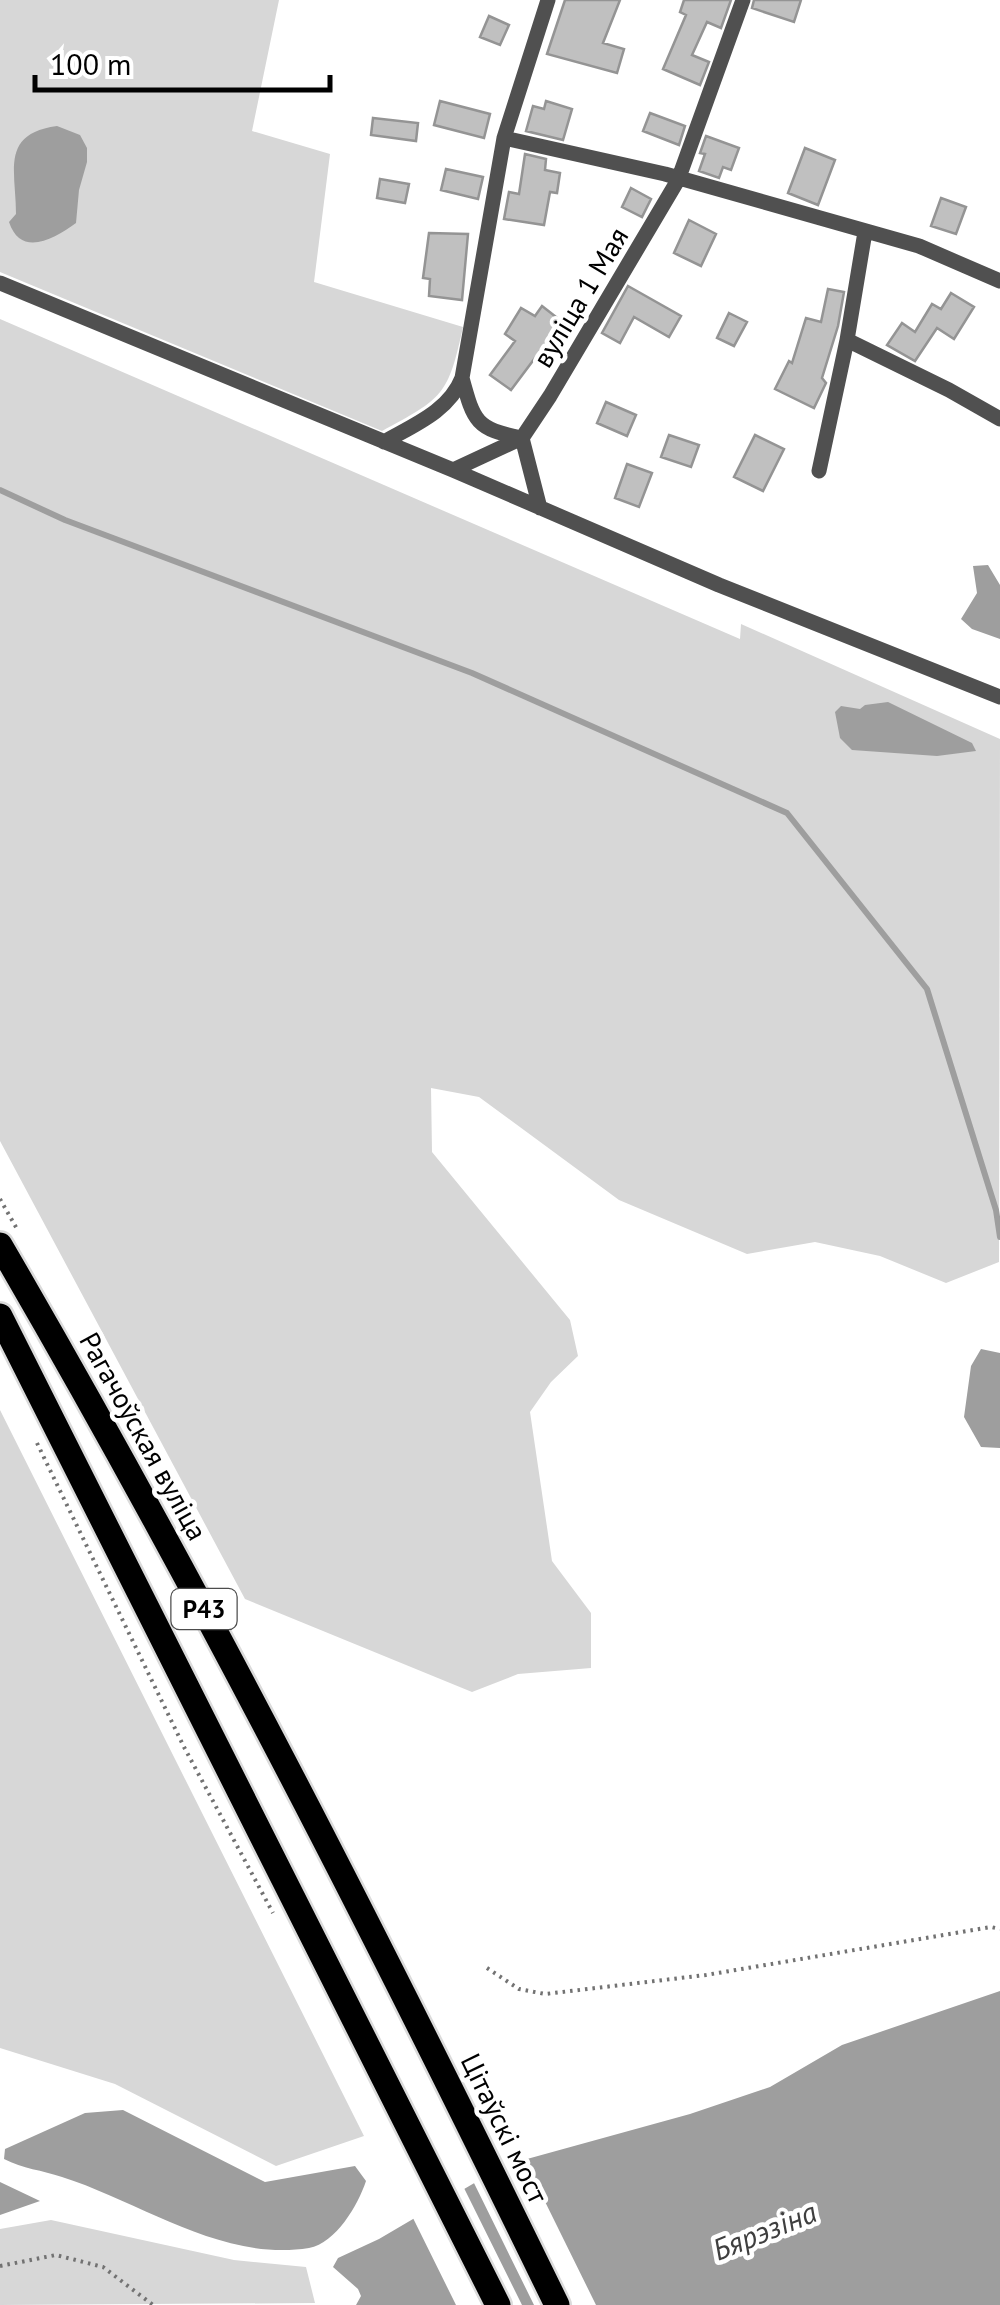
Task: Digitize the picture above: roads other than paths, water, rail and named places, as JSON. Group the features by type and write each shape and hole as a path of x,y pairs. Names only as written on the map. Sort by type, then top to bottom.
{"main road":[{"name":"Рагачоўская вуліца","path":"0,1244 120,1450 398,1978"},
{"name":"Р43","path":"0,1316 498,2305"},
{"name":"Цітаўскі мост","path":"398,1978 557,2305"}],"street":[{"path":"384,442 426,419 455,396 462,378 504,138 548,0"},
{"name":"вуліца 1 Мая","path":"522,438 678,180 743,0"},
{"path":"504,138 665,174 918,246 1000,282"},
{"path":"819,471 865,232"},
{"path":"0,283 720,585 1000,696"},
{"path":"847,340 1000,419"},
{"path":"462,378 471,412 490,432 522,438"},
{"path":"453,470 522,438"},
{"path":"522,438 540,508"}],"water":[{"path":"57,126 80,135 87,148 76,223 39,242 21,240 9,222 16,214 15,157 27,137"},
{"path":"988,565 1000,585 1000,639 972,629 961,619 977,593 973,566"},
{"path":"888,702 972,743 976,751 937,756 852,750 840,738 835,712 841,706 860,709"},
{"path":"981,1349 1000,1353 1000,1448 981,1447 964,1417 971,1366"},
{"name":"Бярэзіна","path":"1000,1991 1000,2305 356,2305 361,2296 358,2289 333,2267 338,2258 379,2239 505,2165 690,2114 770,2087 842,2045"},
{"path":"123,2110 265,2182 355,2166 366,2181 352,2211 328,2239 309,2248 277,2250 213,2238 92,2188 4,2159 5,2149 85,2113"},
{"path":"0,2182 40,2201 0,2215"}],"waterway":[{"path":"0,490 65,520 472,673 787,813 927,989 996,1210 1000,1237"}]}
